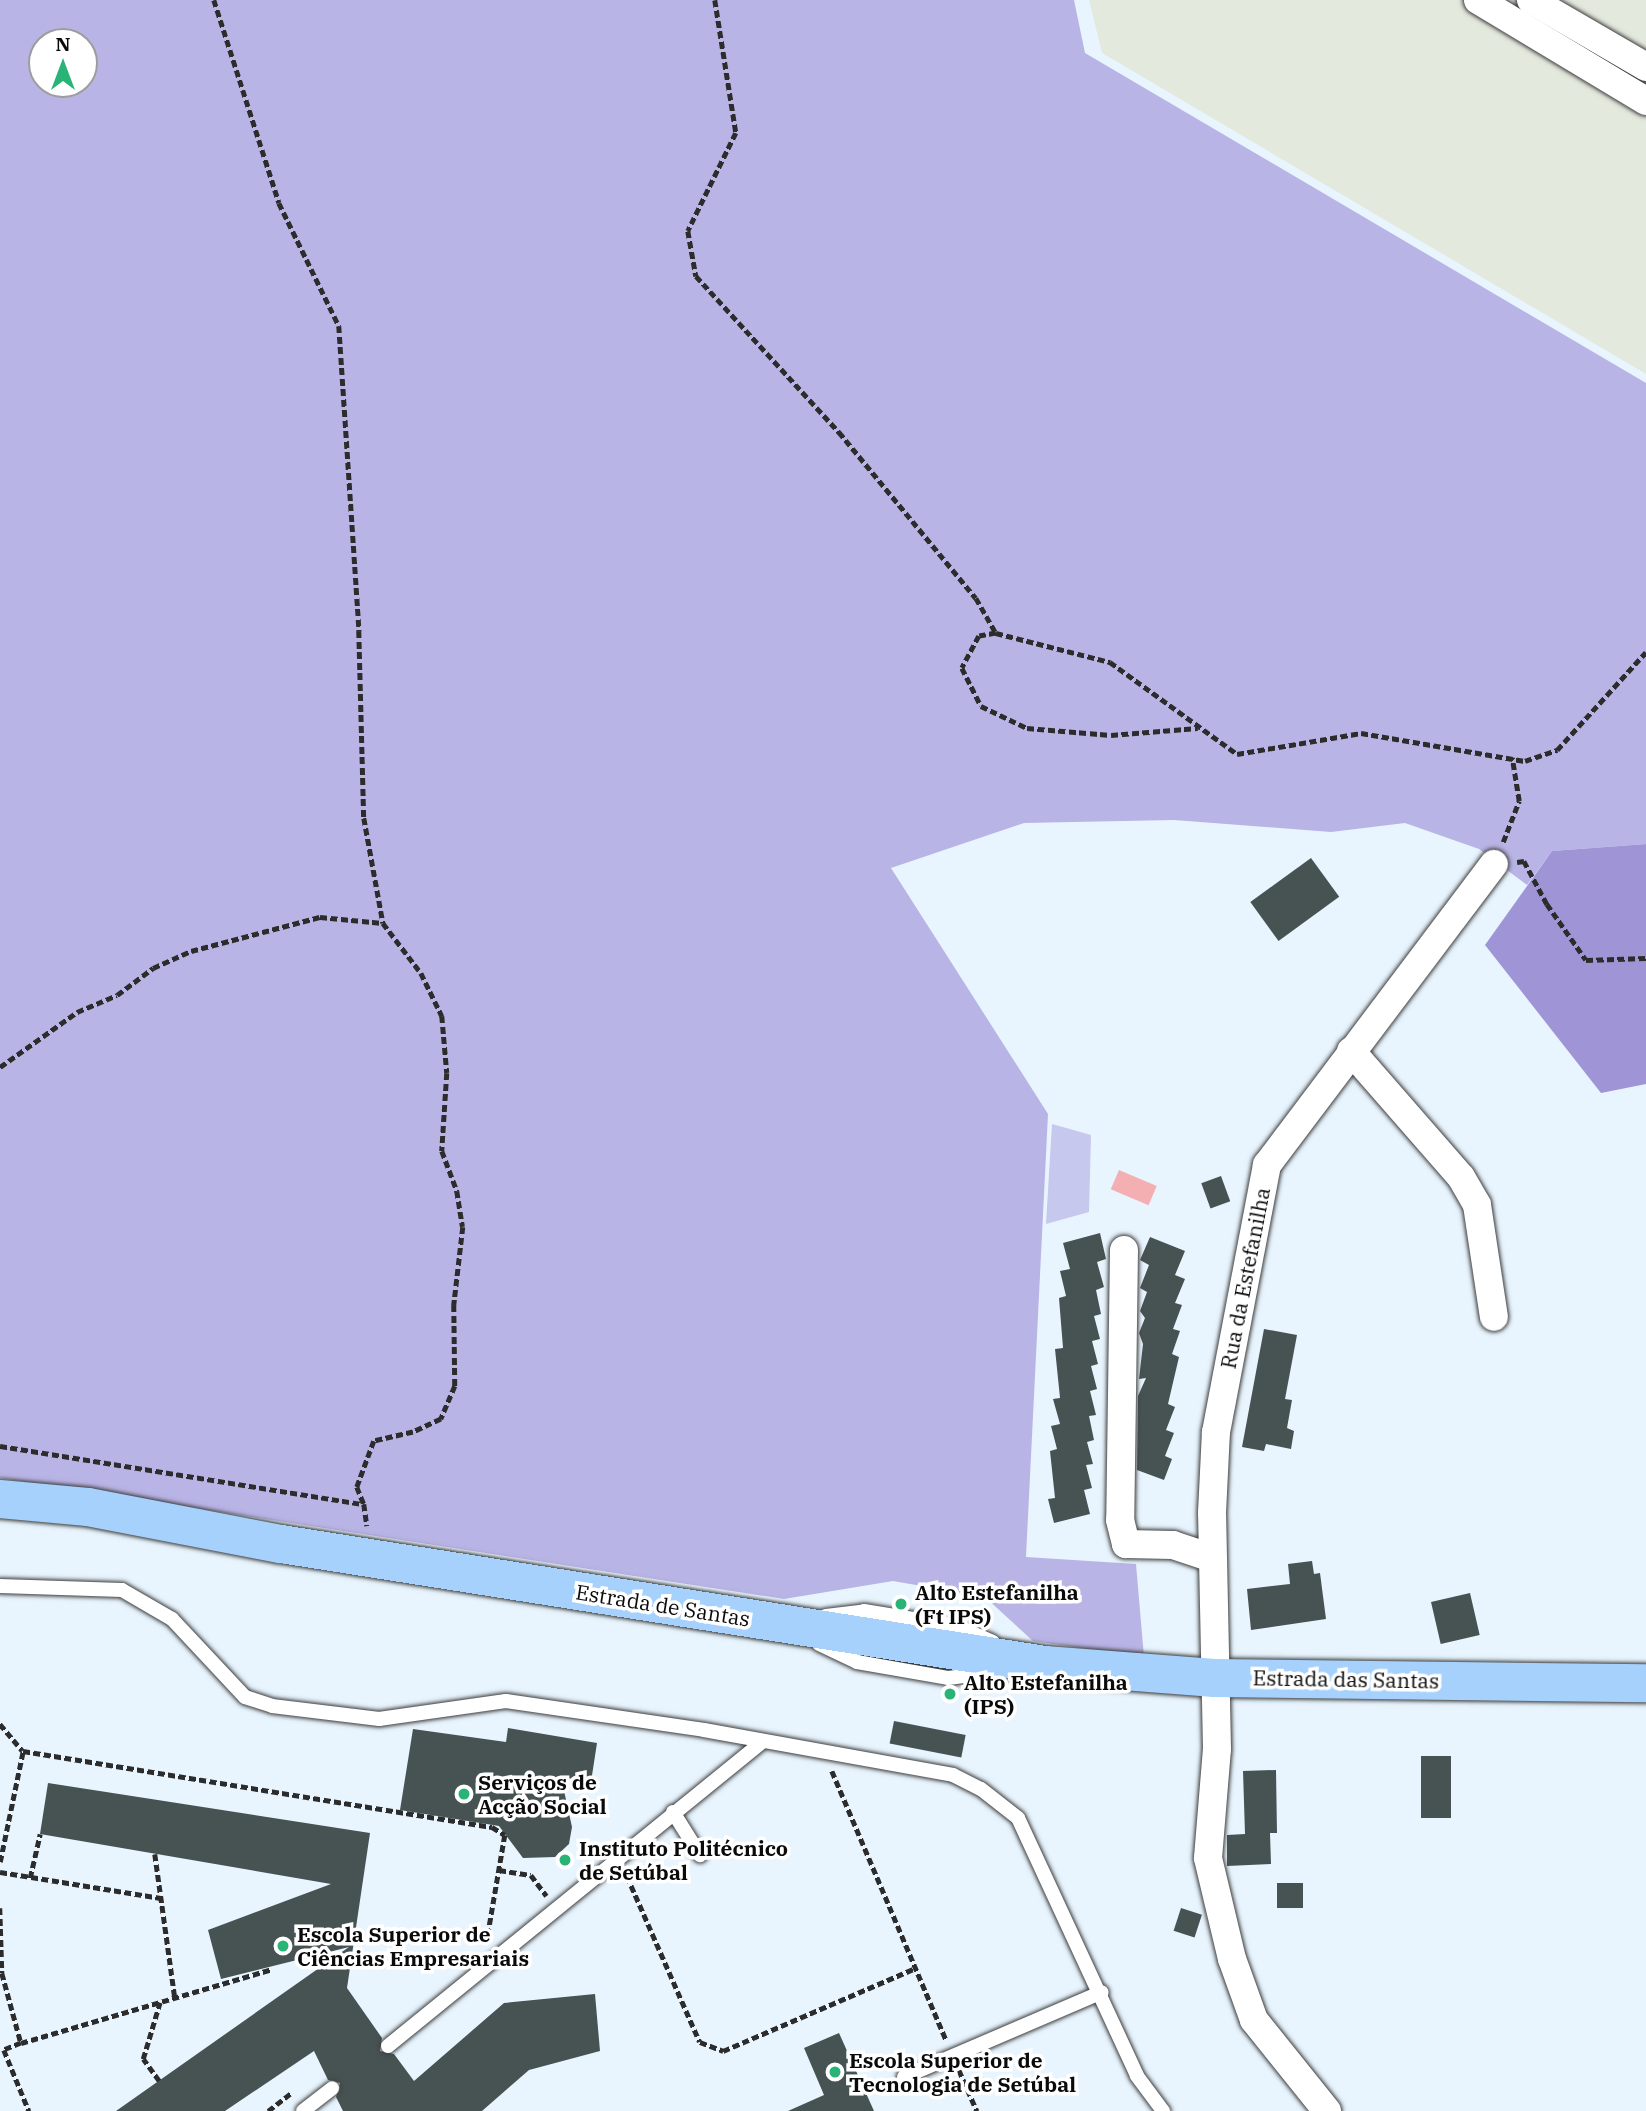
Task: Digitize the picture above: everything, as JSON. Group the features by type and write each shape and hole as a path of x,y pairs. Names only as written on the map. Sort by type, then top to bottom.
{"main road":[{"name":"Estrada de Santas","path":"0,1499 88,1507 281,1544 1045,1665"},
{"name":"Estrada de Santas","path":"0,1526 281,1544"},
{"name":"Estrada das Santas","path":"1045,1665 1215,1678 1646,1683"}],"street":[{"path":"1478,0 1646,101"},
{"path":"1531,0 1646,68"},
{"name":"Rua da Estefanilha","path":"1327,2111 1254,2020 1231,1959 1208,1858 1217,1749 1212,1558 1216,1432 1267,1165 1494,864"},
{"path":"1351,1051 1461,1177 1477,1205 1494,1317"},
{"path":"1124,1250 1121,1520 1126,1544 1173,1545 1212,1558"}],"lane":[{"path":"0,1586 122,1590 172,1619 245,1697 272,1706 379,1718 494,1699 763,1741 953,1775 981,1789 1018,1818 1102,1992 1137,2076 1163,2111"},
{"path":"388,2046 618,1856 763,1741"},
{"path":"673,1812 700,1855"},
{"path":"904,2077 1102,1992"},
{"path":"303,2111 332,2088"}],"path":[{"path":"214,0 279,203 339,326 359,631 364,818 383,923 421,973 442,1016 447,1073 442,1151 457,1191 463,1227 454,1305 455,1386 441,1419 374,1441 357,1487 364,1504 372,1559"},
{"path":"715,0 736,132 688,231 696,276 839,432 976,598 996,633"},
{"path":"1199,728 1111,735 1027,728 981,706 962,668 979,636 996,633 1110,662 1237,754 1362,733 1525,761 1557,750 1646,652"},
{"path":"1512,758 1519,801 1494,864 1524,861 1546,904 1586,960 1646,958"},
{"path":"0,1067 77,1012 117,995 153,968 191,951 320,917 383,923"},
{"path":"0,1446 364,1504"},
{"path":"0,1724 23,1751 492,1827 505,1835 487,1940 498,1955"},
{"path":"0,1862 23,1751"},
{"path":"824,1752 977,2111"},
{"path":"30,1878 40,1834"},
{"path":"155,1854 175,1998"},
{"path":"618,1856 700,2042 723,2051 916,1968"},
{"path":"499,1870 531,1875 555,1908"},
{"path":"0,1872 161,1898"},
{"path":"0,1908 2,1973 21,2043"},
{"path":"29,2111 4,2050 272,1969"},
{"path":"159,2081 143,2059 160,2002"}],"shaded area":[{"path":"0,0 1074,0 1085,53 1646,383 1646,844 1552,851 1527,885 1479,849 1405,823 1331,832 1174,820 1024,823 891,868 1048,1114 1026,1557 1136,1564 1144,1657 1033,1641 985,1597 893,1581 784,1599 0,1478"},
{"path":"1089,0 1646,0 1646,374 1102,53"},
{"path":"1646,844 1646,1084 1601,1093 1485,945 1552,851"},
{"path":"1052,1124 1091,1135 1089,1212 1046,1224"},
{"path":"1119,1170 1157,1186 1149,1205 1111,1189"}],"building":[{"path":"1311,858 1339,897 1279,941 1250,902"},
{"path":"1221,1176 1230,1201 1211,1209 1201,1183"},
{"path":"1100,1233 1106,1259 1097,1262 1104,1287 1096,1290 1101,1314 1094,1316 1100,1339 1092,1341 1098,1364 1091,1366 1097,1389 1090,1391 1096,1415 1089,1416 1094,1440 1087,1442 1093,1464 1086,1465 1092,1488 1084,1490 1090,1514 1054,1523 1048,1499 1055,1498 1050,1451 1057,1449 1051,1426 1060,1424 1053,1399 1060,1398 1055,1349 1063,1348 1059,1298 1066,1296 1060,1271 1070,1269 1063,1243"},
{"path":"1150,1237 1185,1251 1175,1275 1185,1279 1175,1303 1182,1305 1173,1329 1180,1331 1172,1354 1179,1357 1168,1404 1175,1407 1166,1430 1174,1433 1165,1456 1172,1459 1164,1480 1137,1470 1138,1396 1146,1378 1139,1379 1143,1344 1139,1333 1145,1318 1140,1311 1147,1292 1140,1288 1149,1265 1140,1260"},
{"path":"1264,1329 1297,1335 1285,1399 1292,1400 1287,1428 1294,1431 1291,1449 1266,1444 1264,1451 1242,1447"},
{"path":"1312,1561 1314,1574 1320,1573 1326,1619 1251,1630 1247,1589 1290,1584 1288,1564"},
{"path":"1470,1593 1480,1635 1441,1644 1431,1602"},
{"path":"894,1721 966,1735 961,1758 890,1744"},
{"name":"Serviços de Acção Social","path":"508,1728 597,1743 591,1782 561,1777 572,1827 569,1844 555,1857 523,1858 499,1826 400,1810 413,1729 506,1742"},
{"path":"1421,1756 1451,1756 1451,1818 1421,1818"},
{"path":"1276,1770 1277,1833 1270,1833 1271,1864 1227,1866 1227,1835 1245,1834 1243,1771"},
{"name":"Escola Superior de Ciências Empresariais","path":"48,1783 370,1833 347,1988 382,2038 380,2051 394,2054 414,2081 504,2003 595,1994 600,2051 529,2070 482,2111 343,2111 336,2097 340,2083 328,2080 314,2051 225,2111 116,2111 349,1947 221,1979 208,1930 331,1884 40,1834"},
{"path":"1277,1883 1303,1883 1303,1908 1277,1908"},
{"path":"1181,1908 1202,1915 1195,1938 1174,1931"},
{"name":"Escola Superior de Tecnologia de Setúbal","path":"839,2033 874,2111 788,2111 824,2095 804,2048"}],"place":[{"name":"Alto Estefanilha (Ft IPS)","path":"901,1604"},
{"name":"Alto Estefanilha (IPS)","path":"950,1694"},
{"name":"Serviços de Acção Social","path":"464,1794"},
{"name":"Instituto Politécnico de Setúbal","path":"565,1860"},
{"name":"Escola Superior de Ciências Empresariais","path":"283,1946"},
{"name":"Escola Superior de Tecnologia de Setúbal","path":"835,2072"}]}
